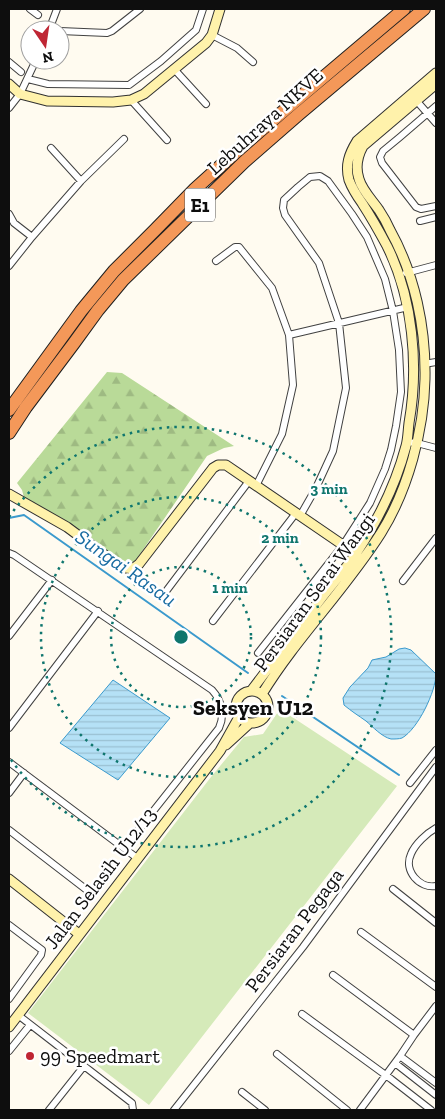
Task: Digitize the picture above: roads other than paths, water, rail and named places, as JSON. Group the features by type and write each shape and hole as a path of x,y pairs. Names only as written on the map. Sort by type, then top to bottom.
{"highway":[{"name":"Lebuhraya NKVE","path":"9,410 81,311 114,271 196,189 247,142 404,9"},
{"name":"Lebuhraya NKVE","path":"9,433 98,310 124,280 244,162 424,9"}],"street":[{"path":"30,9 38,15"},
{"path":"70,31 107,33 140,9"},
{"path":"28,79 48,84 129,85 161,61 196,30 203,9"},
{"path":"9,84 20,94 48,101 113,102 131,100 144,94 206,43 212,35 220,9"},
{"path":"212,35 237,48 253,62"},
{"path":"9,62 22,72"},
{"path":"174,69 206,104"},
{"path":"9,108 20,94 32,70"},
{"name":"Persiaran Serai Wangi","path":"262,694 381,533 394,508 418,443 425,380 418,306 409,273 396,241 380,212 362,186 358,178 356,165 358,155 363,146 414,98 436,73"},
{"name":"Persiaran Serai Wangi","path":"251,691 356,554 385,504 396,476 406,442 412,407 414,379 408,307 387,246 350,181 347,166 350,153 357,141 414,98 436,84"},
{"path":"414,98 436,123"},
{"path":"131,100 166,140"},
{"path":"436,106 383,151 380,157 382,163 416,207 421,209 436,206"},
{"path":"9,266 81,181 124,139"},
{"path":"51,148 81,181"},
{"path":"213,621 298,514 316,488 333,451 346,388 339,324 319,263 283,212 282,204 310,177 320,176 328,181 367,237 385,279 393,311 399,350 401,392 396,426 385,469 370,503 342,545 258,653"},
{"path":"9,214 14,223 32,237"},
{"path":"420,221 436,217"},
{"path":"167,590 252,483 282,434 293,386 289,335 272,288 239,248 235,247 216,261"},
{"path":"398,275 436,266"},
{"path":"289,335 408,307"},
{"path":"424,364 436,362"},
{"path":"406,442 436,448"},
{"path":"9,494 68,527 121,566 131,569 139,564 213,468 218,465 226,465 356,554"},
{"path":"403,581 436,538"},
{"path":"9,554 14,554 212,690 220,702 222,722 219,728 124,848"},
{"path":"9,636 52,580"},
{"path":"9,728 98,611"},
{"path":"251,691 262,694 268,703 267,713 264,718 250,723 239,717 236,703 242,694 251,691"},
{"name":"Jalan Selasih U12/13","path":"9,1027 220,750 239,717"},
{"name":"Jalan Selasih U12/13","path":"220,750 250,723"},
{"path":"410,783 436,750"},
{"path":"9,762 137,858"},
{"name":"Persiaran Pegaga","path":"174,1110 303,947 436,767"},
{"path":"9,793 24,773"},
{"path":"9,830 92,894"},
{"path":"433,830 423,838 411,854 409,862 410,870 420,883 434,886"},
{"path":"9,879 79,934"},
{"path":"393,889 436,923"},
{"path":"9,925 42,950 41,955 10,996"},
{"path":"361,932 436,988"},
{"path":"333,975 414,1035"},
{"path":"360,1110 436,1006"},
{"path":"302,1014 431,1110"},
{"path":"18,1015 132,1103 133,1109"},
{"path":"9,1051 30,1025"},
{"path":"277,1054 347,1110"},
{"path":"400,1056 436,1084"},
{"path":"395,1063 436,1094"},
{"path":"49,1110 84,1066"},
{"path":"242,1092 265,1110"}],"water":[{"path":"399,649 411,650 436,674 435,681 425,709 414,727 402,738 391,739 381,734 344,705 343,698 350,687 368,668 372,660 386,657"},
{"path":"113,680 170,718 118,780 60,743"}],"waterway":[{"name":"Sungai Rasau","path":"9,518 24,515 248,673"},
{"name":"Sungai Rasau","path":"282,696 399,775"}],"place":[{"name":"99 Speedmart","path":"30,1056"}],"district":[{"name":"Seksyen U12","path":"253,707"}]}
